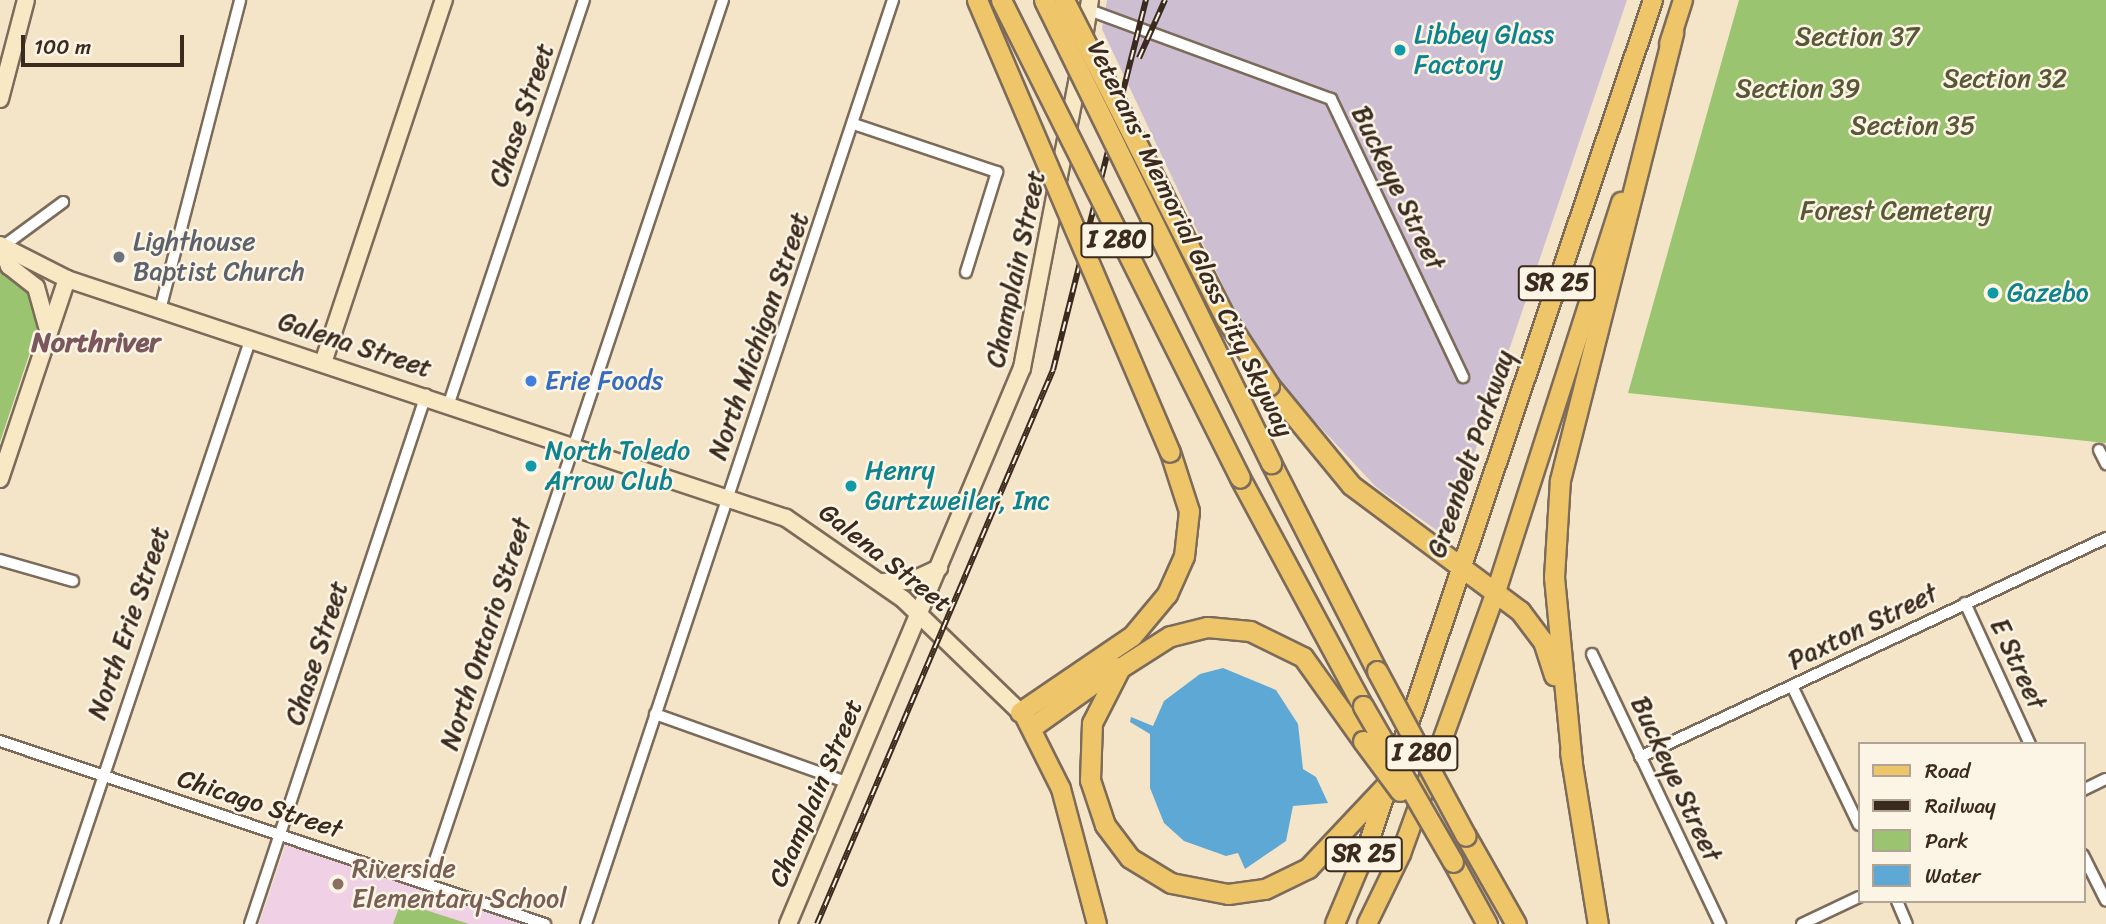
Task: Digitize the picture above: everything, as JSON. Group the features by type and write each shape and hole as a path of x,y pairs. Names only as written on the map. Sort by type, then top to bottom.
{"highway":[{"path":"977,0 1170,452 1189,511 1184,556 1167,594 1132,636 1026,719"},
{"name":"I 280","path":"1000,0 1240,478 1363,706 1487,924"},
{"name":"Veterans' Memorial Glass City Skyway","path":"1044,0 1271,463 1377,671 1516,924"},
{"path":"1065,0 1226,319 1269,384 1351,485 1461,566 1495,595 1520,611 1543,641 1572,764 1598,921"},
{"path":"1572,764 1554,577 1560,480 1673,32"},
{"path":"1026,719 1170,636 1207,627 1269,637 1314,670 1453,862"},
{"path":"1132,656 1099,702 1090,780 1116,842 1155,876 1210,894 1276,885 1324,856 1389,782"}],"main road":[{"path":"0,99 26,0"},
{"path":"323,363 444,0"},
{"name":"Greenbelt Parkway","path":"1335,924 1367,848 1653,0"},
{"name":"SR 25","path":"1367,924 1401,854 1495,595 1683,0"},
{"name":"Champlain Street","path":"788,924 1022,368 1058,198 1088,11"},
{"path":"1,246 9,266 41,299 48,338"},
{"name":"Galena Street","path":"1,246 67,279 574,444 800,524 882,582 919,614 1026,719 1062,789 1097,924"},
{"path":"0,478 67,279"},
{"path":"882,582 911,581 939,569"},
{"path":"1326,924 1367,848"}],"street":[{"path":"160,310 240,0"},
{"name":"Chase Street","path":"449,403 584,0"},
{"name":"North Ontario Street","path":"427,884 723,0"},
{"name":"North Michigan Street","path":"586,924 893,0"},
{"name":"Buckeye Street","path":"1088,11 1331,99 1463,377"},
{"name":"Champlain Street","path":"854,124 996,172 966,272"},
{"path":"1,246 64,202"},
{"name":"North Erie Street","path":"54,924 251,338"},
{"name":"Chase Street","path":"250,924 426,395"},
{"path":"2099,450 2106,464"},
{"name":"Paxton Street","path":"1640,757 2106,538"},
{"path":"0,560 73,581"},
{"name":"E Street","path":"1965,603 2029,742"},
{"name":"Buckeye Street","path":"1591,654 1720,924"},
{"path":"1792,686 1857,821"},
{"path":"655,714 846,782"},
{"name":"Chicago Street","path":"0,741 545,924"},
{"path":"2085,789 2106,779"},
{"path":"2085,859 2106,901"},
{"path":"1802,924 1857,898"},
{"path":"1897,903 1907,924"}],"shaded area":[{"path":"1107,0 1627,0 1446,537 1376,487 1281,385 1236,313 1102,29"},
{"name":"Riverside Elementary School","path":"286,844 523,924 259,924"}],"green space":[{"name":"Forest Cemetery","path":"1739,0 2106,0 2106,443 1628,393"},
{"path":"0,269 35,297 39,325 0,442"},
{"path":"401,902 469,924 393,924"}],"water":[{"path":"1223,668 1276,690 1298,724 1303,769 1316,777 1328,803 1293,806 1286,841 1245,869 1238,853 1226,856 1184,841 1164,823 1150,788 1150,734 1130,722 1131,717 1153,726 1164,701 1200,674"}],"railway":[{"path":"817,924 1053,370 1146,0"},
{"path":"1139,58 1165,0"}],"place":[{"name":"Libbey Glass Factory","path":"1400,50"},
{"name":"Lighthouse Baptist Church","path":"119,257"},
{"name":"Gazebo","path":"1993,293"},
{"name":"Erie Foods","path":"531,381"},
{"name":"North Toledo Arrow Club","path":"531,466"},
{"name":"Henry Gurtzweiler, Inc","path":"851,486"},
{"name":"Riverside Elementary School","path":"338,884"}],"district":[{"name":"Northriver","path":"96,342"}],"park label":[{"name":"Section 37","path":"1857,37"},
{"name":"Section 32","path":"2005,79"},
{"name":"Section 39","path":"1798,89"},
{"name":"Section 35","path":"1913,126"}]}
